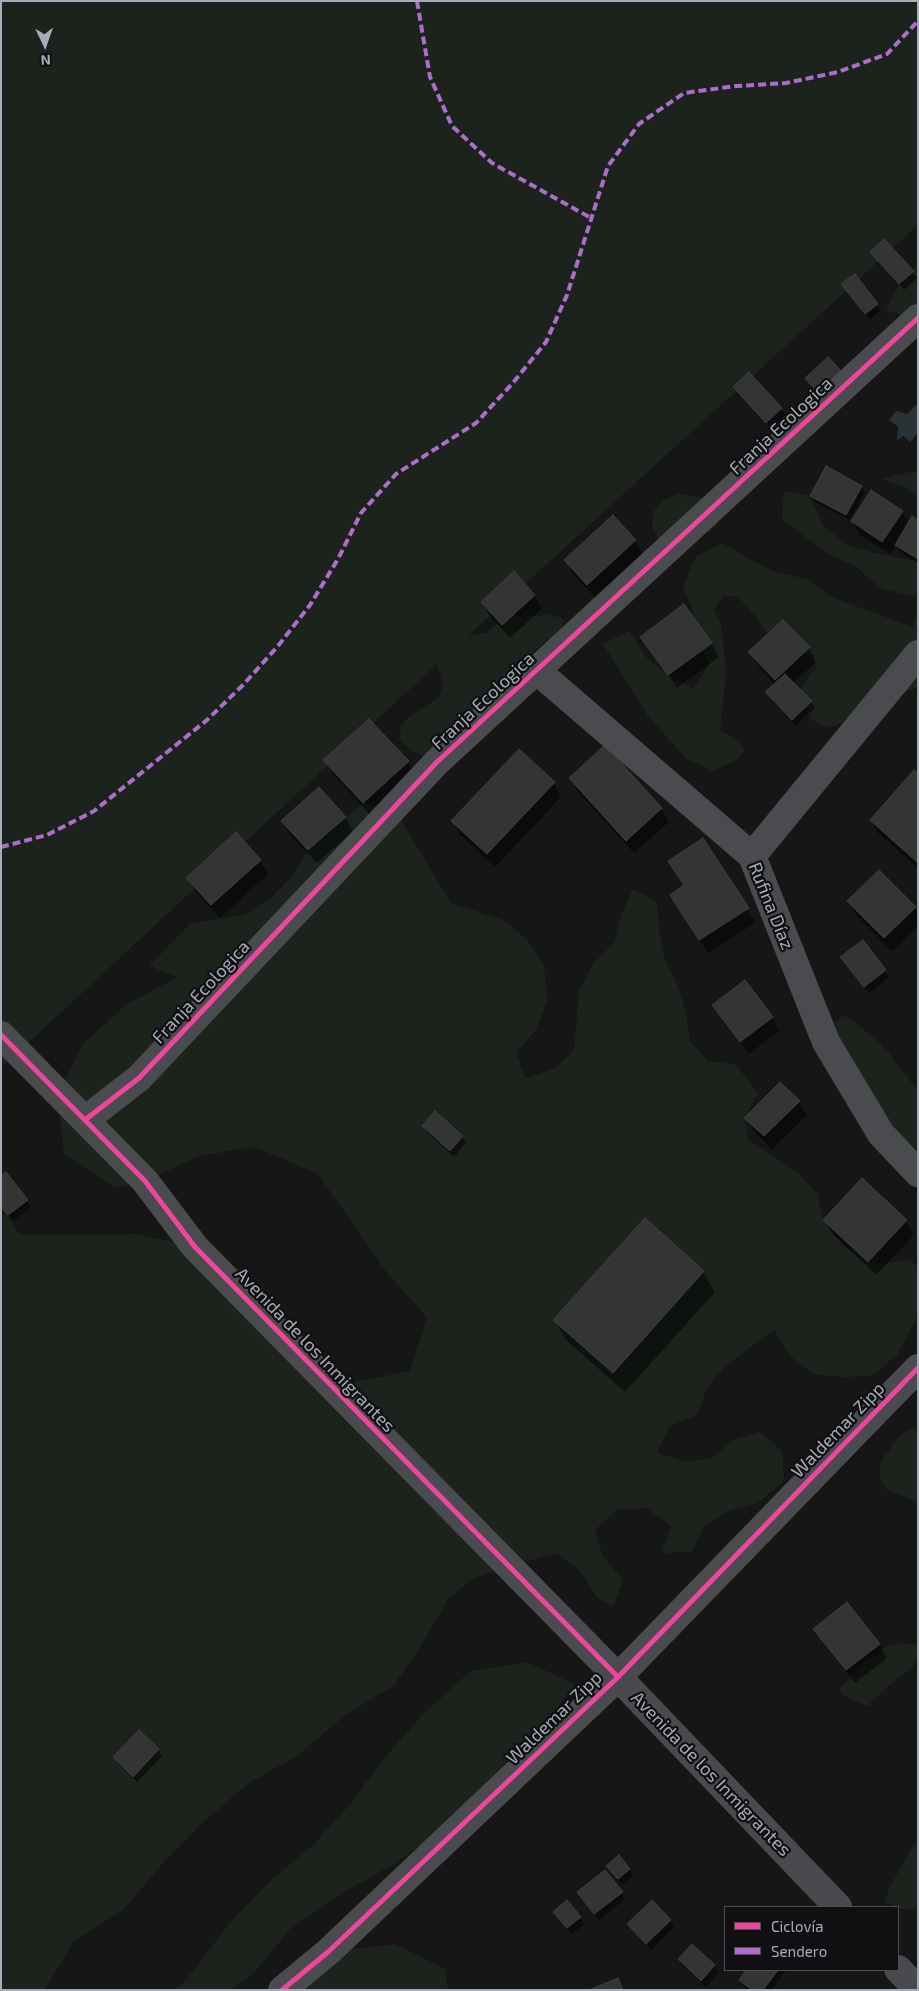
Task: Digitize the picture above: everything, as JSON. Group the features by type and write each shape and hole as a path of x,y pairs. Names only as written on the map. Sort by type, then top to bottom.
{"main road":[{"name":"Avenida de los Inmigrantes","path":"618,1677 837,1906"},
{"path":"899,1970 918,1990"}],"street":[{"name":"Franja Ecologica","path":"85,1120 139,1078 437,762 918,318"},
{"path":"752,856 918,654"},
{"name":"Rufina Díaz","path":"536,670 752,856 826,1042 881,1134 918,1173"},
{"name":"Avenida de los Inmigrantes","path":"1,1035 145,1181 195,1247 618,1677"},
{"name":"Waldemar Zipp","path":"282,1990 328,1952 618,1677 918,1368"}],"shaded area":[{"path":"1,1 918,1 918,225 468,636 486,633 498,623 516,616 548,615 563,618 561,633 547,640 533,652 525,664 425,757 412,751 401,741 400,727 410,716 438,698 443,685 437,664 1,1068"},
{"path":"918,258 918,315 914,319 886,310 899,284 914,271"},
{"path":"918,403 918,433 910,442 904,436 897,440 898,427 889,420 896,411 907,414"},
{"path":"918,471 918,499 909,489 881,479 899,474"},
{"path":"784,491 810,496 823,526 849,546 882,555 918,561 918,597 882,589 856,567 829,554 782,520"},
{"path":"678,494 710,499 717,511 717,526 704,535 689,540 658,540 652,526 654,511 663,500"},
{"path":"722,543 776,572 807,579 831,597 913,627 918,606 918,687 862,707 838,725 825,728 811,719 799,693 806,680 817,667 807,654 776,645 749,608 738,597 723,596 714,610 721,624 726,670 720,731 734,738 745,750 735,761 713,771 687,759 648,716 603,644 629,631 645,656 668,675 693,689 709,665 697,639 693,611 683,586 696,556"},
{"path":"363,803 397,813 451,903 505,921 527,940 544,965 547,1001 536,1030 516,1052 525,1079 554,1069 574,1050 579,990 593,964 614,943 621,915 633,889 657,902 659,931 665,960 678,986 686,1014 690,1041 708,1061 736,1065 758,1093 744,1118 748,1139 797,1172 817,1193 823,1220 843,1246 868,1262 881,1264 909,1260 918,1266 918,1315 897,1355 872,1376 843,1377 813,1374 790,1356 774,1330 725,1366 707,1388 697,1415 670,1426 657,1452 684,1462 712,1458 733,1440 760,1432 782,1451 784,1481 758,1503 729,1511 704,1526 692,1552 662,1553 671,1526 647,1508 617,1510 595,1530 603,1557 623,1580 613,1607 597,1597 581,1572 557,1553 472,1579 448,1599 416,1654 393,1686 344,1716 298,1755 249,1783 203,1822 163,1863 123,1910 74,1941 45,1990 1,1990 1,1215 8,1215 20,1235 136,1234 195,1247 305,1352 349,1383 410,1371 427,1317 388,1274 318,1174 255,1147 199,1156 145,1181 116,1188 64,1154 58,1095 83,1044 126,1005 178,977 149,966 191,923 245,915 271,898 292,877 308,850 326,838 346,817"},
{"path":"845,1015 888,1052 918,1091 918,1160 903,1155 822,1030"},
{"path":"918,1427 918,1502 887,1490 879,1476 881,1462 899,1436 912,1428"},
{"path":"900,1643 918,1645 918,1659 912,1668 867,1706 842,1695 839,1689 867,1661 886,1647"},
{"path":"527,1662 576,1685 539,1729 514,1747 486,1799 391,1866 342,1893 290,1929 253,1974 231,1990 174,1990 186,1980 228,1925 268,1883 314,1844 351,1803 386,1756 425,1712 471,1671"},
{"path":"918,1841 918,1907 915,1909 900,1909 899,1906 885,1902 889,1888 912,1847"},
{"path":"395,1944 445,1969 448,1990 294,1990 328,1952"}],"building":[{"path":"884,239 914,271 899,284 870,252"},
{"path":"855,274 878,304 865,314 841,284"},
{"path":"828,357 843,373 819,394 805,378"},
{"path":"749,372 782,408 766,423 733,387"},
{"path":"826,466 862,486 846,515 810,496"},
{"path":"871,490 903,511 882,542 851,521"},
{"path":"613,515 636,540 587,585 564,560"},
{"path":"912,516 918,520 918,559 895,545"},
{"path":"514,571 535,595 502,625 481,602"},
{"path":"684,604 712,643 668,675 640,637"},
{"path":"783,620 810,647 775,680 748,652"},
{"path":"785,674 812,701 792,720 765,692"},
{"path":"369,719 409,761 363,803 323,760"},
{"path":"605,745 662,808 626,841 569,778"},
{"path":"519,749 555,782 487,854 451,821"},
{"path":"914,770 918,773 918,863 870,820"},
{"path":"319,787 346,817 308,850 281,821"},
{"path":"236,832 261,860 211,905 186,878"},
{"path":"703,838 749,908 699,940 670,895 684,885 668,861"},
{"path":"879,870 916,907 884,938 847,901"},
{"path":"863,940 886,970 864,987 840,957"},
{"path":"745,980 773,1017 740,1042 712,1005"},
{"path":"780,1082 800,1101 764,1136 744,1118"},
{"path":"435,1111 463,1136 450,1151 422,1126"},
{"path":"6,1172 28,1200 8,1215 1,1207 1,1175"},
{"path":"862,1178 907,1220 868,1262 823,1220"},
{"path":"645,1218 704,1271 613,1373 553,1320"},
{"path":"847,1602 880,1644 846,1670 813,1629"},
{"path":"139,1730 159,1749 133,1777 113,1757"},
{"path":"619,1855 630,1869 618,1879 606,1866"},
{"path":"605,1870 623,1892 594,1914 577,1892"},
{"path":"567,1900 581,1917 567,1928 553,1912"},
{"path":"652,1900 671,1920 646,1944 627,1924"},
{"path":"692,1944 715,1965 701,1981 678,1959"},
{"path":"745,1971 777,1971 763,1990 752,1990 739,1980"},
{"path":"618,1978 623,1990 589,1990"}],"marked path":[{"path":"417,1 430,77 452,126 492,163 591,218"},
{"path":"1,847 47,835 94,811 207,720 243,685 278,646 310,605 338,559 361,513 396,474 476,423 512,384 546,342 567,295 608,166 639,124 684,93 736,86 786,83 838,72 887,54 918,21"}],"cycle path":[{"path":"85,1120 139,1078 437,762 918,318"},
{"path":"1,1035 145,1181 195,1247 618,1677"},
{"path":"282,1990 328,1952 618,1677 918,1368"}]}
